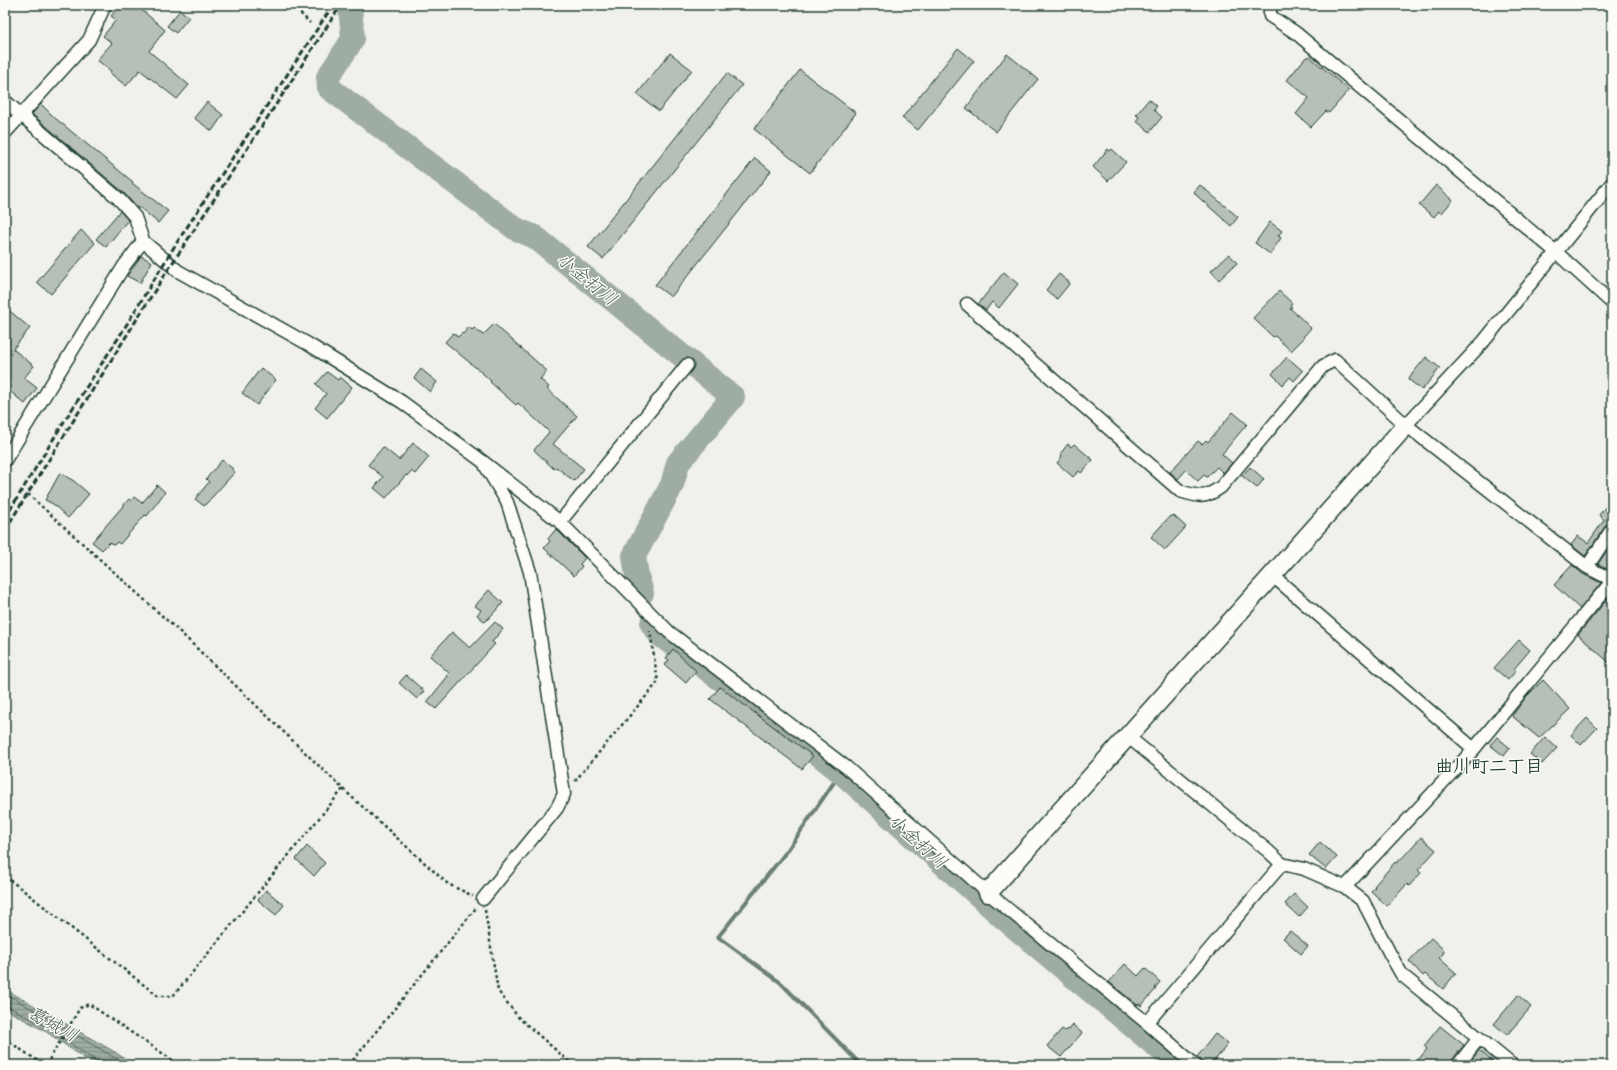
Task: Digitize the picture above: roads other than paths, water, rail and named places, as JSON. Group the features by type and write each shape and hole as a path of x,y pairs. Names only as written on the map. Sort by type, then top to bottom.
{"street":[{"path":"5,133 89,40 105,5"},
{"path":"1270,5 1270,16 1296,33 1557,253 1612,303"},
{"path":"5,101 119,199 135,217 143,241 178,271 308,344 402,402 482,461 560,522 669,632 846,767 988,893 1147,1023 1195,1065"},
{"path":"988,893 1126,735 1273,576 1406,425 1484,341 1557,253 1612,183"},
{"path":"5,460 124,266 143,241"},
{"path":"967,304 1180,491 1198,497 1212,494 1221,487 1323,366 1335,360 1406,425 1587,566 1612,580 1474,749 1345,887"},
{"path":"560,522 687,365"},
{"path":"482,461 507,502 530,572 564,794 557,808 483,900"},
{"path":"1587,566 1612,529"},
{"path":"1273,576 1474,749"},
{"path":"1126,735 1282,864 1304,869 1345,887 1363,901 1402,975 1444,1011 1512,1065"},
{"path":"1147,1023 1282,864"},
{"path":"1458,1065 1479,1038"}],"water":[{"name":"葛城川","path":"5,989 115,1052 134,1065 94,1065 45,1031 5,1009"}],"waterway":[{"name":"小金打川","path":"347,5 350,7 353,39 328,77 329,88 516,229 535,237 733,397 678,463 672,485 634,556 637,576 642,593"},
{"name":"小金打川","path":"652,624 660,635 759,707 841,772 1005,919 1179,1065"},
{"path":"841,772 787,851 718,937 781,983 861,1065"}],"railway":[{"path":"5,518 174,247 333,5"},
{"path":"5,530 162,279 341,5"}],"district":[{"name":"曲川町二丁目","path":"1489,766"}]}
